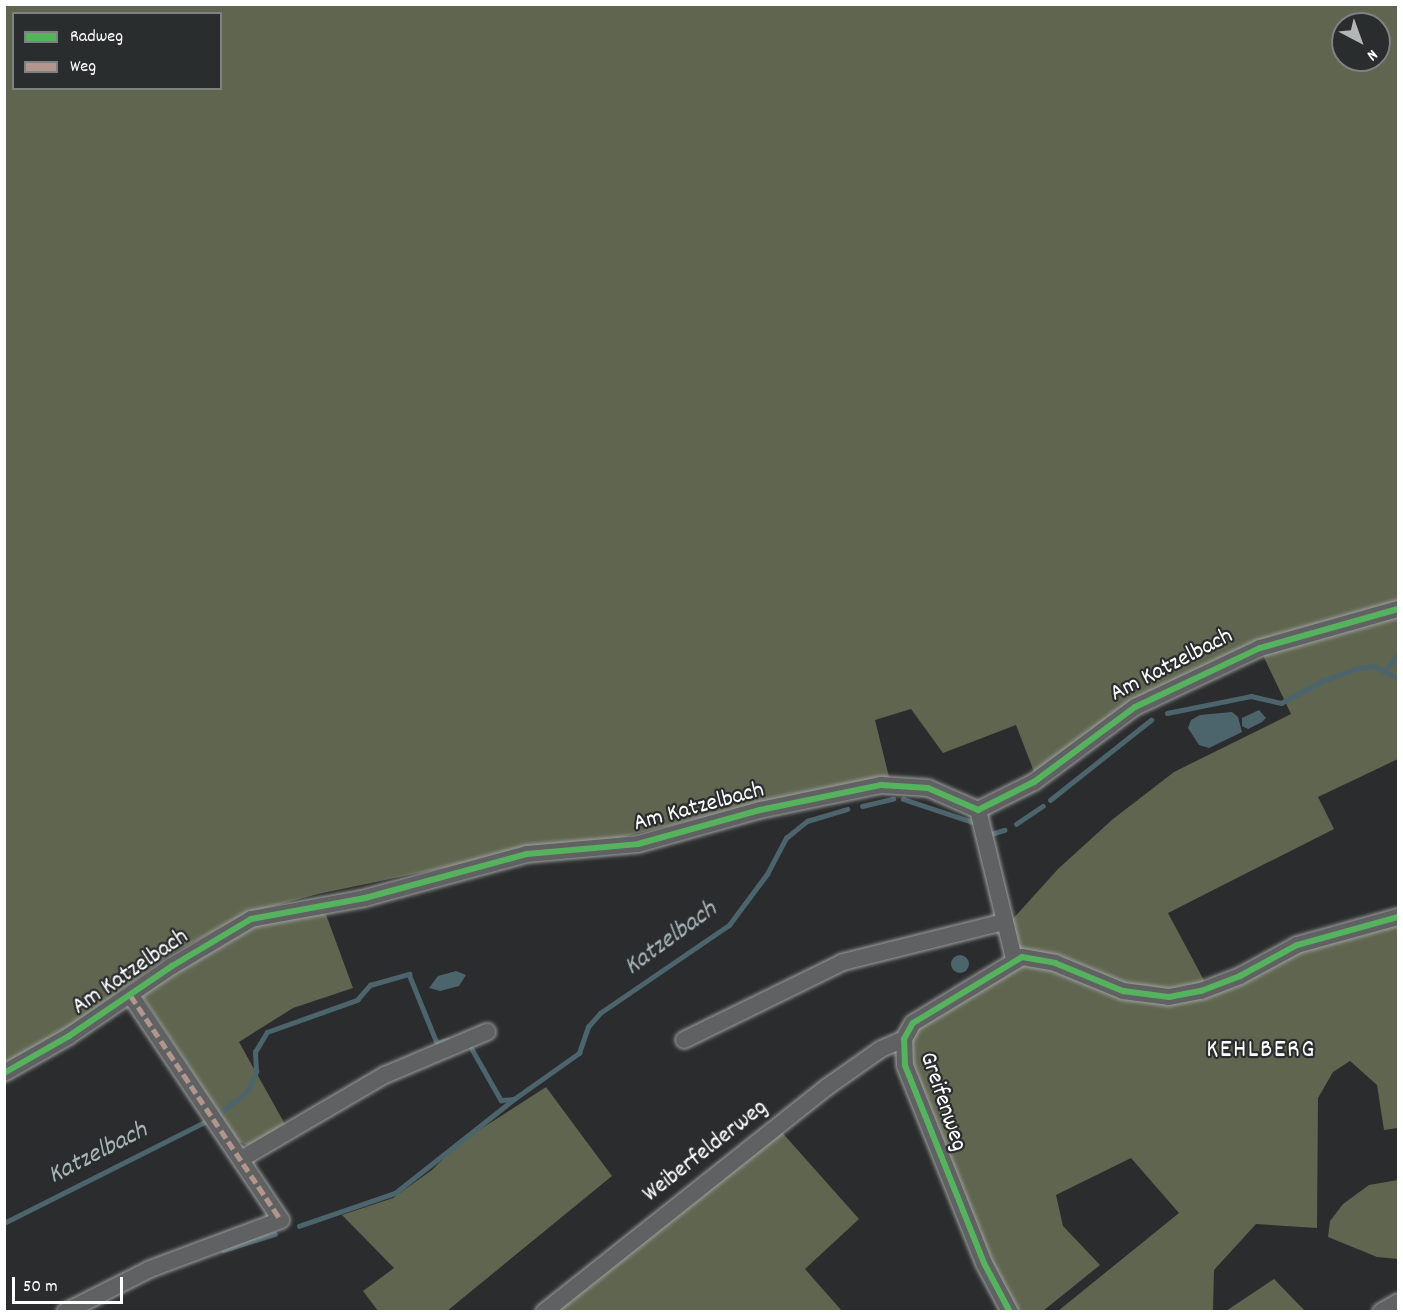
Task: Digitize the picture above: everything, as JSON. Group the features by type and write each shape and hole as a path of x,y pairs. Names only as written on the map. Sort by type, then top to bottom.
{"street":[{"name":"Am Katzelbach","path":"4,1073 131,996 172,966 251,919 365,898 527,854 638,844 760,810 881,785 928,788 978,810 1034,782 1135,707 1260,648 1398,609"},
{"path":"978,810 1003,922 1014,959 1055,963 1122,991 1169,997 1201,991 1240,976 1297,945 1398,917"},
{"path":"684,1040 861,956 1003,922"},
{"name":"Greifenweg","path":"1010,1311 984,1263 925,1121 905,1065 904,1039 913,1023 927,1011 1014,959"},
{"name":"Am Katzelbach","path":"65,1311 150,1269 281,1220 131,996"},
{"path":"241,1159 385,1075 487,1032"},
{"name":"Weiberfelderweg","path":"544,1311 827,1087 881,1049 904,1039"},
{"path":"1382,1311 1398,1302"}],"green space":[{"path":"5,5 1398,5 1398,759 1318,797 1334,829 1168,913 1207,986 1178,991 1141,990 1017,952 1010,922 1058,869 1113,819 1174,772 1291,714 1260,649 1135,707 1036,777 1016,725 943,753 911,709 875,720 889,777 825,788 610,840 510,854 318,894 248,913 171,954 61,1033 5,1064"},
{"path":"321,901 353,988 293,1008 239,1042 286,1126 251,1147 238,1141 141,994 237,932"},
{"path":"1398,925 1398,1128 1384,1130 1377,1085 1350,1061 1333,1072 1318,1098 1317,1228 1256,1224 1214,1270 1213,1311 1058,1311 1179,1213 1131,1158 1056,1195 1063,1226 1100,1265 1043,1311 1016,1311 987,1254 910,1058 909,1042 915,1028 1020,962 1180,1001 1312,944"},
{"path":"546,1087 612,1176 447,1311 378,1311 363,1291 394,1268 342,1215 393,1198 432,1170 459,1143"},
{"path":"779,1129 859,1219 805,1269 842,1311 550,1312"},
{"path":"1398,1180 1398,1259 1377,1257 1328,1237 1330,1221 1343,1204 1369,1185"},
{"path":"1274,1279 1305,1311 1226,1311"}],"water":[{"path":"1259,710 1266,718 1262,722 1248,729 1242,726 1242,718"},
{"path":"1232,712 1238,717 1242,732 1209,748 1199,745 1188,728 1191,720 1200,715"},
{"path":"960,955 966,958 969,964 966,970 960,973 954,970 951,964 954,958"},
{"path":"456,971 466,975 459,986 440,991 429,988 438,976"}],"waterway":[{"path":"1386,670 1398,654"},
{"name":"Katzelbach","path":"1167,713 1251,696 1281,703 1322,681 1357,668 1374,666 1398,678"},
{"name":"Katzelbach","path":"1050,800 1151,720"},
{"name":"Katzelbach","path":"862,806 893,799"},
{"name":"Katzelbach","path":"903,799 973,822"},
{"name":"Katzelbach","path":"1016,824 1043,806"},
{"name":"Katzelbach","path":"472,1049 501,1100 514,1099 579,1053 588,1027 600,1013 729,925 767,874 786,838 807,821 847,809"},
{"name":"Katzelbach","path":"991,834 1004,830"},
{"name":"Katzelbach","path":"220,1113 248,1091 256,1072 255,1052 267,1032 357,1000 370,985 409,974 437,1043 448,1040"},
{"name":"Katzelbach","path":"299,1226 395,1193 514,1099"},
{"name":"Katzelbach","path":"4,1223 209,1120"},
{"name":"Katzelbach","path":"223,1250 275,1234"}],"marked path":[{"path":"131,996 281,1220"}],"cycle path":[{"path":"4,1073 69,1036 172,966 251,919 365,898 527,854 638,844 760,810 881,785 928,788 978,810 1034,782 1135,707 1260,648 1398,609"},
{"path":"1010,1312 984,1263 905,1065 904,1039 913,1023 1022,957 1055,963 1123,991 1169,997 1201,991 1240,976 1297,945 1398,917"}],"district":[{"name":"KEHLBERG","path":"1261,1051"}]}
